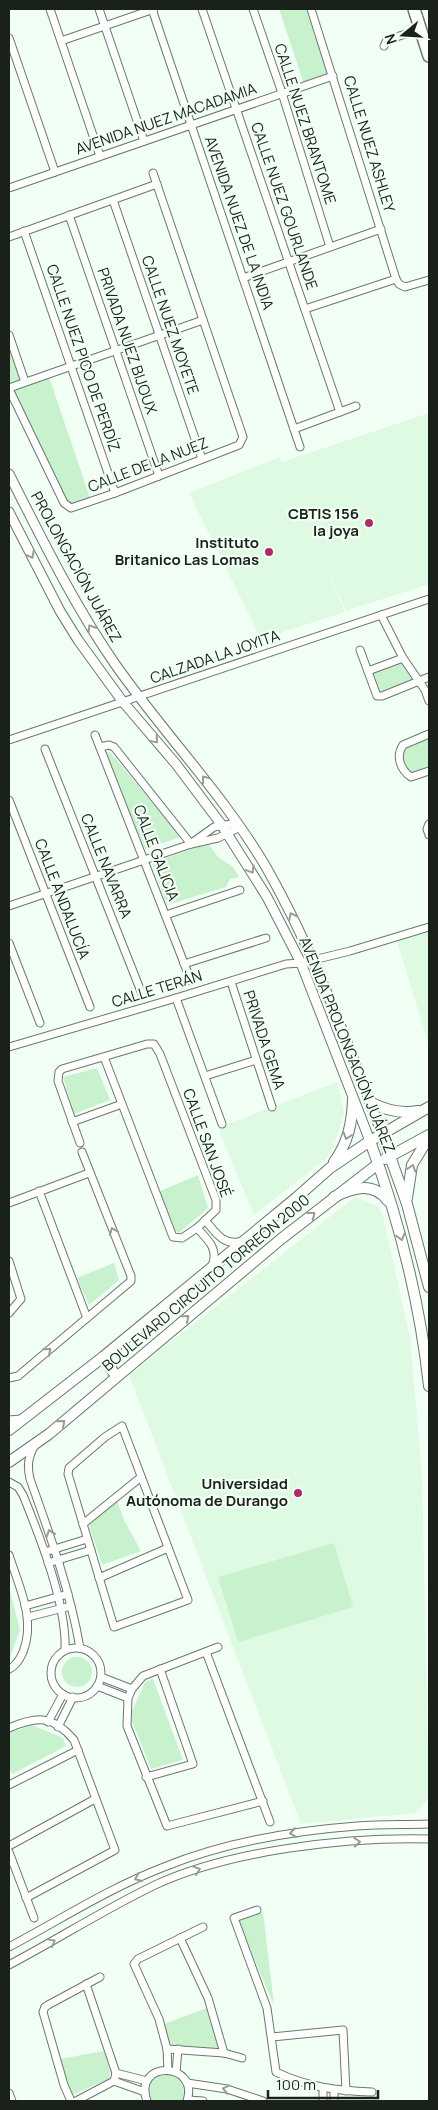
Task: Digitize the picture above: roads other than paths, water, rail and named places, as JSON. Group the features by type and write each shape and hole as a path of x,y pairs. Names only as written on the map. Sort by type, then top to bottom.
{"highway":[{"path":"414,9 429,56"}],"main road":[{"path":"330,1168 341,1153 348,1136 353,1100"},
{"path":"370,1102 381,1108 408,1113 427,1108"},
{"name":"BOULEVARD CIRCUITO TORREÓN 2000","path":"9,1430 103,1357 330,1168 370,1141 427,1108"},
{"name":"AVENIDA PROLONGACIÓN JUÁREZ","path":"382,1134 407,1204 429,1287"},
{"path":"407,1204 408,1182 412,1165 429,1136"},
{"name":"BOULEVARD CIRCUITO TORREÓN 2000","path":"9,1462 36,1443 334,1197 390,1156 429,1136"},
{"name":"AVENIDA PROLONGACIÓN JUÁREZ","path":"370,1141 393,1207 405,1251 417,1304 429,1386"},
{"path":"334,1197 353,1188 365,1187 382,1194 393,1207"},
{"path":"103,1357 116,1376"}],"street":[{"path":"50,9 100,156"},
{"path":"99,9 144,141"},
{"path":"61,41 152,9"},
{"name":"AVENIDA NUEZ DE LA INDIA","path":"152,9 300,446"},
{"name":"CALLE NUEZ GOURLANDE","path":"202,9 340,412"},
{"name":"CALLE NUEZ BRANTOME","path":"253,9 282,93 330,247"},
{"name":"CALLE NUEZ ASHLEY","path":"311,9 396,279 401,286 405,287 429,280"},
{"path":"384,46 387,40 421,29"},
{"path":"9,38 55,172"},
{"name":"AVENIDA NUEZ MACADAMIA","path":"9,188 333,76"},
{"name":"CALLE DE LA NUEZ","path":"153,173 243,437 239,445 74,508 66,506 9,388 203,320"},
{"path":"9,237 157,184"},
{"name":"CALLE NUEZ MOYETE","path":"113,200 202,459"},
{"name":"PRIVADA NUEZ BIJOUX","path":"69,215 159,476"},
{"path":"243,278 381,229"},
{"name":"CALLE NUEZ PICO DE PERDÍZ","path":"24,231 115,493"},
{"path":"305,309 396,279"},
{"path":"9,335 25,382"},
{"path":"294,429 356,406"},
{"name":"PROLONGACIÓN JUÁREZ","path":"9,474 85,618 139,697"},
{"path":"9,512 60,611 100,673 123,702"},
{"name":"CALZADA LA JOYITA","path":"9,740 429,599"},
{"path":"382,615 403,658 426,690 429,701"},
{"path":"360,650 377,696 429,677"},
{"path":"368,672 403,658"},
{"name":"AVENIDA PROLONGACIÓN JUÁREZ","path":"139,697 204,776 238,825 292,916 313,960 382,1134"},
{"name":"AVENIDA PROLONGACIÓN JUÁREZ","path":"123,702 176,764 228,833 267,897 301,963 370,1141"},
{"path":"429,734 403,745 399,756 402,769 409,776 415,777 429,771"},
{"name":"CALLE GALICIA","path":"95,735 191,981"},
{"path":"100,747 109,745 114,747 191,844"},
{"name":"CALLE NAVARRA","path":"45,749 142,994"},
{"name":"CALLE ANDALUCÍA","path":"9,800 90,1007"},
{"path":"191,844 209,829 221,824 238,825"},
{"path":"429,824 429,835"},
{"path":"9,906 144,859 228,833 238,825"},
{"path":"166,915 240,890"},
{"name":"CALLE TERÁN","path":"9,1047 286,964 313,960 429,927"},
{"path":"184,964 266,938"},
{"path":"9,943 40,1024"},
{"name":"PRIVADA GEMA","path":"230,982 272,1107"},
{"name":"CALLE SAN JOSÉ","path":"176,998 222,1124"},
{"name":"CALLE SAN JOSÉ","path":"72,1122 58,1081 58,1074 62,1069 147,1044 154,1044 216,1200 216,1210 197,1228 182,1238 173,1237 104,1057"},
{"path":"205,1076 256,1060"},
{"path":"80,1143 72,1122 122,1104"},
{"path":"9,1378 18,1376 131,1281 131,1276 82,1152"},
{"path":"9,1204 89,1173"},
{"path":"39,1191 87,1318"},
{"path":"205,1220 221,1239 229,1242 244,1240"},
{"path":"197,1228 213,1245 215,1259 212,1266"},
{"path":"9,1261 21,1300 9,1313"},
{"path":"9,1420 24,1419"},
{"path":"122,1426 141,1477 188,1600 114,1627 68,1481 69,1468 105,1437 122,1426"},
{"path":"36,1443 29,1455 28,1468 56,1549 80,1648"},
{"path":"83,1524 141,1477"},
{"path":"9,1482 18,1487 23,1495 45,1552 65,1632 66,1650"},
{"path":"45,1552 87,1539"},
{"path":"99,1578 168,1548"},
{"path":"48,1562 91,1550"},
{"path":"9,1555 12,1573 28,1617 28,1633 23,1650 14,1668 9,1669"},
{"path":"25,1606 68,1594"},
{"path":"28,1617 71,1606"},
{"path":"218,1647 143,1676 132,1689 128,1698 127,1726 146,1778 167,1826 263,1801"},
{"path":"80,1648 95,1656 100,1666 101,1677 97,1686 87,1696 73,1697 63,1694 55,1686 52,1671 57,1656 66,1650 80,1648"},
{"path":"206,1652 270,1822"},
{"path":"146,1778 193,1764 160,1669"},
{"path":"101,1677 132,1689"},
{"path":"97,1686 128,1698"},
{"path":"48,1722 63,1694"},
{"path":"58,1727 73,1697"},
{"path":"9,1728 29,1719 39,1718 68,1733 74,1740 115,1850 26,1898"},
{"path":"9,1785 78,1750"},
{"path":"9,1846 95,1799"},
{"path":"9,1948 114,1889 176,1862 231,1844 283,1834 359,1825 429,1824"},
{"path":"9,1965 156,1885 214,1865 300,1847 354,1842 429,1839"},
{"path":"9,1852 34,1918"},
{"path":"257,1910 234,1918 267,2008 276,2072 291,2079 323,2088 372,2092"},
{"path":"168,2070 167,2049 155,2007 134,1964 138,1959 203,1927"},
{"path":"180,1938 208,1998 224,2053"},
{"path":"71,2101 64,2085 43,2012 45,2007 100,1977"},
{"path":"86,1984 116,2073 114,2081"},
{"path":"272,2037 343,2030 346,2091"},
{"path":"167,2049 224,2053 242,2058"},
{"path":"176,2072 178,2049"},
{"path":"147,2101 144,2092 147,2082 158,2072 168,2070 176,2072 187,2083 226,2089 263,2101"},
{"path":"116,2073 147,2082"},
{"path":"76,2101 114,2081 144,2092"},
{"path":"187,2083 187,2100 203,2101"},
{"path":"323,2088 323,2101"},
{"path":"334,2090 334,2101"},
{"path":"9,2093 12,2101"}],"place":[{"name":"CBTIS 156 la joya","path":"369,523"},
{"name":"Instituto Britanico Las Lomas","path":"269,552"},
{"name":"Universidad Autónoma de Durango","path":"298,1493"}]}
